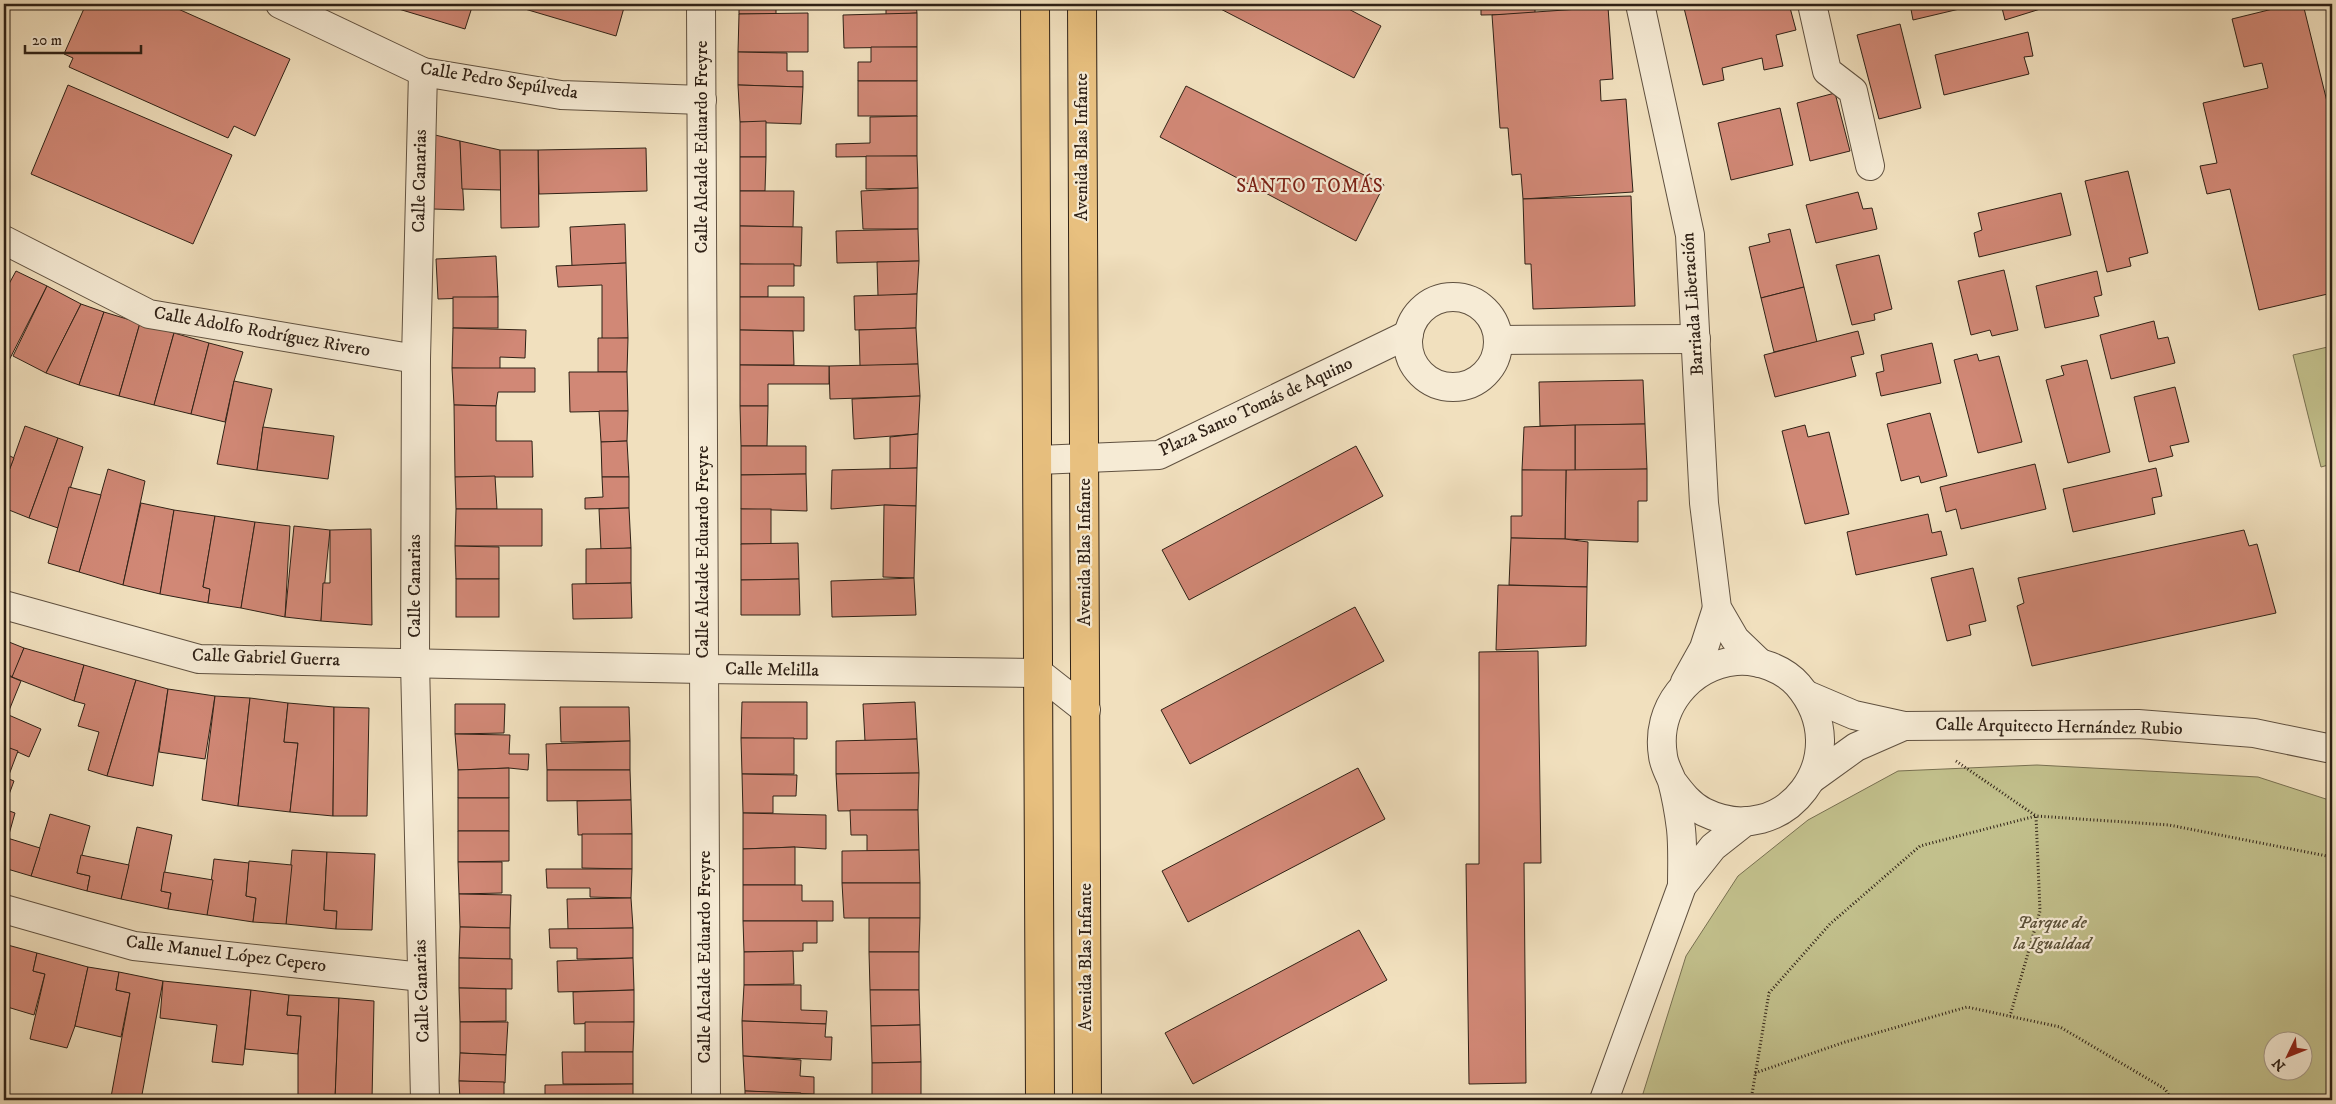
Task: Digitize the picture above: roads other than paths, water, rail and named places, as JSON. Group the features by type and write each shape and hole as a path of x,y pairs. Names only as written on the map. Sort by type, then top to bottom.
{"main road":[{"path":"1035,4 1040,1100"},
{"name":"Avenida Blas Infante","path":"1082,4 1086,1100"}],"street":[{"name":"Calle Pedro Sepúlveda","path":"280,4 423,72 562,95 702,100"},
{"name":"Calle Alcalde Eduardo Freyre","path":"701,4 706,1100"},
{"name":"Barriada Liberación","path":"1640,4 1690,235 1704,503 1716,608 1704,648 1682,687"},
{"path":"1812,4 1827,71 1853,91 1870,166"},
{"name":"Calle Canarias","path":"423,72 416,360 415,662 425,1100"},
{"name":"Calle Adolfo Rodríguez Rivero","path":"4,240 150,314 416,360"},
{"path":"1458,297 1472,301 1482,307 1496,328 1499,340 1497,355 1491,368 1480,379 1468,386 1453,388 1438,385 1425,378 1415,366 1409,352 1409,334 1419,312 1430,303 1444,298 1458,297"},
{"name":"Plaza Santo Tomás de Aquino","path":"1038,460 1159,455 1409,334"},
{"path":"1499,340 1696,339"},
{"name":"Calle Gabriel Guerra","path":"4,604 199,659 415,662"},
{"name":"Barriada Liberación","path":"1716,608 1735,639 1760,663"},
{"path":"1604,1100 1682,886 1713,847 1746,822 1772,815 1796,800 1813,778 1820,758 1821,736 1816,714 1806,695 1794,680 1778,670 1760,663 1738,661 1718,664 1699,673 1682,687 1668,708 1662,732 1663,757 1672,781 1681,831 1682,886"},
{"name":"Calle Melilla","path":"415,662 703,669 1039,673"},
{"path":"1039,673 1086,710"},
{"name":"Calle Arquitecto Hernández Rubio","path":"1806,695 1854,715 1904,726 2138,724 2254,733 2332,749"},
{"name":"Calle Arquitecto Hernández Rubio","path":"1813,778 1856,747 1904,726"},
{"path":"1672,781 1685,798 1703,812 1724,819 1746,822"},
{"name":"Calle Manuel López Cepero","path":"4,909 134,946 422,977"}],"district":[{"name":"SANTO TOMÁS","path":"1310,186"}],"park label":[{"name":"Parque de la Igualdad","path":"2052,933"}]}
